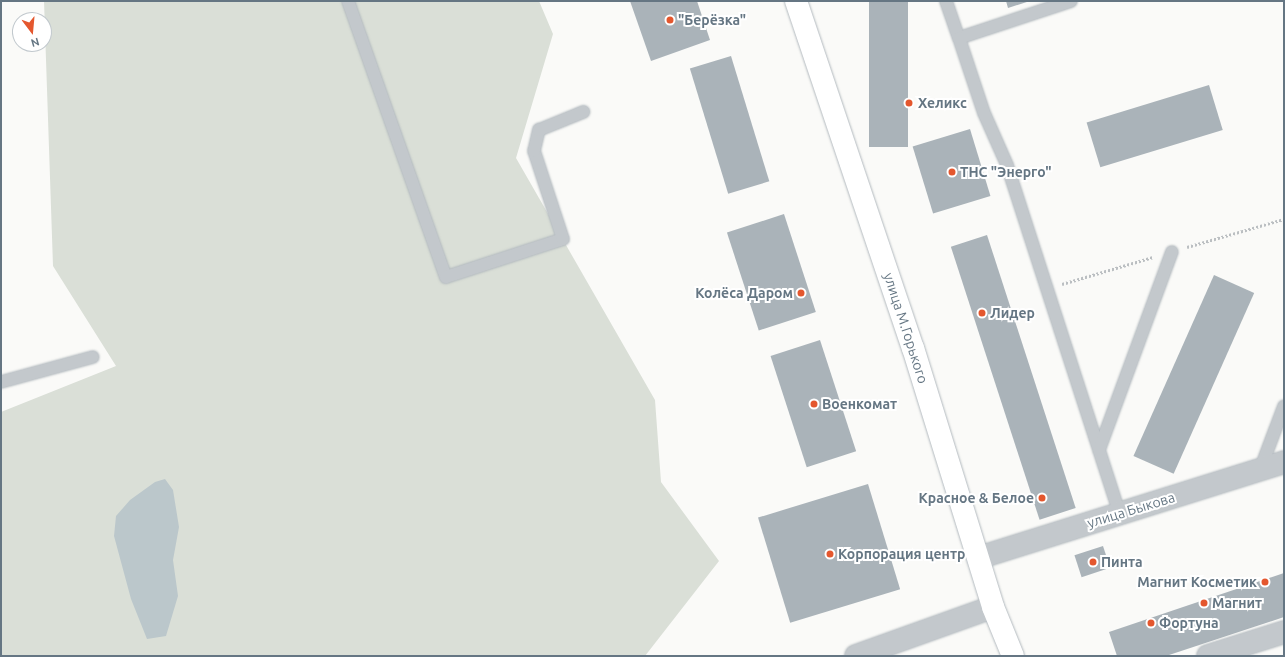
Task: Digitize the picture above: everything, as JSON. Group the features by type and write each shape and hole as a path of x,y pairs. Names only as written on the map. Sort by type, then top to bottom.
{"main road":[{"name":"улица М.Горького","path":"796,1 913,348 993,607 1013,656"}],"street":[{"name":"улица Быкова","path":"978,558 1284,462"},
{"path":"856,656 993,607"},
{"path":"1208,656 1284,632"}],"lane":[{"path":"348,1 446,278 563,239 534,151 539,130 583,112"},
{"path":"946,1 984,113 1007,165 1120,514"},
{"path":"959,38 1071,1"},
{"path":"1099,450 1172,252"},
{"path":"1,382 94,357"},
{"path":"1260,470 1284,406"}],"shaded area":[{"path":"44,1 539,1 553,34 516,158 655,400 661,482 719,561 645,656 1,656 1,412 116,366 53,266 46,52 52,52 52,12 44,12"},
{"path":"165,479 173,490 179,527 173,560 178,596 166,636 147,639 131,599 114,536 116,516 130,500 155,482"}],"building":[{"name":"\"Берёзка\"","path":"630,1 697,1 710,40 651,61"},
{"path":"869,1 908,1 908,147 869,147"},
{"path":"1006,1 1030,1 1008,8"},
{"path":"731,56 769,181 728,194 690,69"},
{"path":"1209,85 1223,130 1100,167 1087,122"},
{"name":"ТНС \"Энерго\"","path":"970,129 990,196 933,213 913,147"},
{"path":"784,214 816,312 759,330 727,233"},
{"path":"987,235 1076,508 1040,520 951,247"},
{"path":"1214,275 1254,293 1174,474 1133,456"},
{"name":"Военкомат","path":"820,340 856,451 807,467 771,356"},
{"name":"Корпорация центр","path":"868,484 900,589 790,623 758,518"},
{"name":"Пинта","path":"1103,546 1110,568 1082,577 1074,555"},
{"path":"1284,573 1284,617 1166,656 1117,656 1109,632"}],"place":[{"name":"\"Берёзка\"","path":"670,20"},
{"name":"Хеликс","path":"909,103"},
{"name":"ТНС \"Энерго\"","path":"952,172"},
{"name":"Колёса Даром","path":"801,293"},
{"name":"Лидер","path":"982,313"},
{"name":"Военкомат","path":"814,404"},
{"name":"Красное & Белое","path":"1042,498"},
{"name":"Корпорация центр","path":"830,554"},
{"name":"Пинта","path":"1093,562"},
{"name":"Магнит Косметик","path":"1265,582"},
{"name":"Магнит","path":"1204,603"},
{"name":"Фортуна","path":"1151,623"}]}
